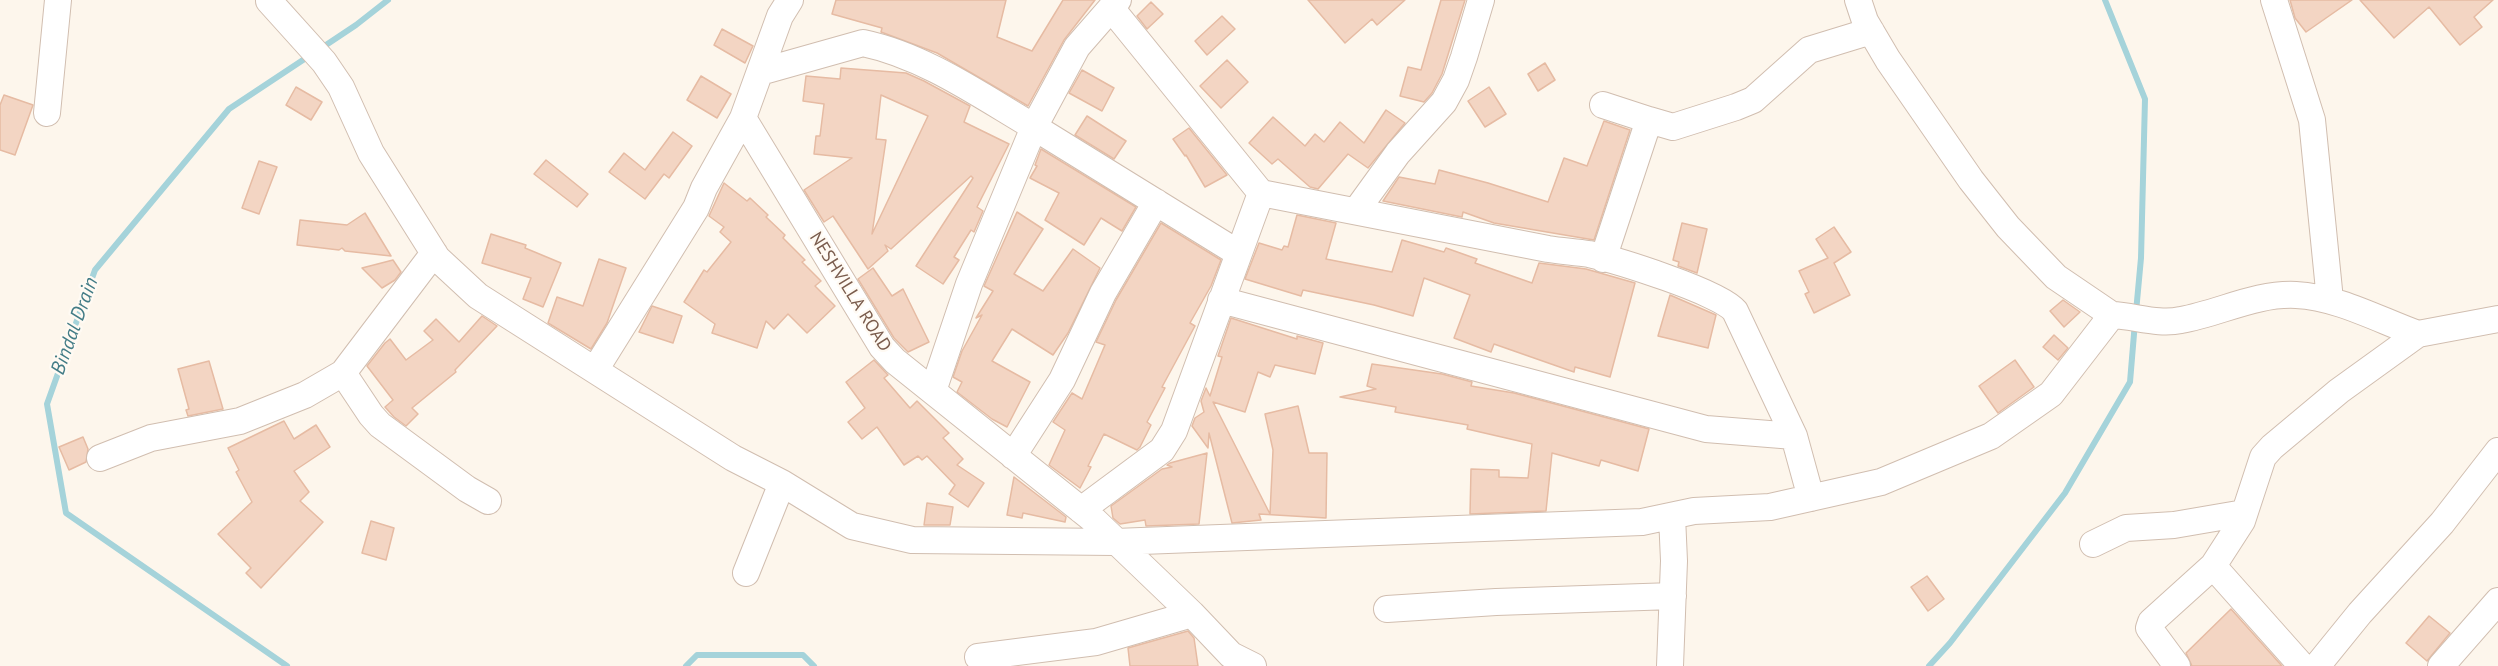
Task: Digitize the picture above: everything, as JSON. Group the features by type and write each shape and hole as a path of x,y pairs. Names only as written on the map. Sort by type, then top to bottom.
{"street":[{"path":"47,113 58,0"},
{"path":"595,370 696,208 704,188 743,118 780,16 789,0"},
{"path":"1356,211 1398,153 1444,102 1456,80 1481,0"},
{"path":"1858,0 1871,31 1971,180 2008,227 2056,277 2119,316 2178,321 2268,296 2297,295 2330,300 2418,334"},
{"path":"2274,0 2312,120 2330,300"},
{"path":"269,1 324,62 341,87 371,153 434,253 478,296 733,458 782,483 852,526 912,540 1115,542 1642,522 1694,511 1770,507 1881,482 1991,436 2051,394 2119,316"},
{"path":"933,392 969,284 1034,127 1077,47 1114,4 1261,192 1603,258 1678,282 1731,306 1794,436 1811,498"},
{"path":"1603,105 1673,127 1753,100 1809,50 1871,31"},
{"path":"760,72 863,43 875,46 943,73 1238,253"},
{"name":"NESHVILLA ROAD","path":"743,118 882,347 895,361 1081,510 1192,614 1232,655 1254,666"},
{"path":"1603,258 1649,120"},
{"path":"1081,510 1162,450 1168,443 1261,192"},
{"path":"1013,456 1062,380 1103,293 1156,202"},
{"path":"100,458 151,438 240,421 305,395 343,373 434,253"},
{"path":"1221,300 1706,429 1794,436"},
{"path":"2177,666 2148,628 2151,622 2213,566 2242,520 2263,457 2272,447 2339,391 2418,334 2498,319"},
{"path":"343,373 380,425 466,489 488,501"},
{"path":"2317,666 2360,613 2442,523 2498,451"},
{"path":"746,573 782,483"},
{"path":"2093,544 2126,528 2174,525 2244,513"},
{"path":"1670,666 1673,596 1672,516"},
{"path":"2213,566 2302,666"},
{"path":"1387,609 1496,602 1673,596"},
{"path":"2441,666 2498,601"},
{"path":"978,657 1096,642 1192,614"}],"building":[{"path":"836,0 1006,0 997,37 1032,51 1063,0 1095,0 1064,40 1028,106 937,53 881,32 882,28 832,14"},
{"path":"1308,0 1405,0 1377,25 1372,19 1345,43"},
{"path":"1441,0 1465,0 1442,74 1432,93 1424,102 1400,96 1408,67 1421,70"},
{"path":"2290,0 2352,0 2306,32 2295,18"},
{"path":"2360,0 2493,0 2474,17 2482,27 2460,45 2429,7 2394,38"},
{"path":"1151,2 1163,14 1147,29 1137,16"},
{"path":"1222,16 1235,29 1207,55 1195,41"},
{"path":"722,29 753,46 745,63 714,45"},
{"path":"1227,60 1248,82 1221,108 1200,86"},
{"path":"1545,63 1555,80 1538,91 1528,74"},
{"path":"841,68 906,73 970,106 964,122 1009,144 977,207 983,211 974,232 971,230 954,257 959,260 943,284 916,266 973,178 971,176 891,249 885,245 888,251 868,269 833,216 824,222 804,190 852,158 814,154 816,136 820,136 824,104 803,101 806,76 840,79","holes":["881,95 928,116 872,234 886,140 876,139"]},
{"path":"1082,70 1114,88 1102,111 1069,93"},
{"path":"701,76 731,94 717,118 687,100"},
{"path":"296,87 322,102 311,120 286,105"},
{"path":"1489,87 1506,114 1485,127 1468,101"},
{"path":"4,95 33,105 15,155 0,150 0,105"},
{"path":"1386,110 1405,123 1368,168 1348,154 1318,189 1310,187 1278,159 1272,164 1249,143 1273,117 1305,146 1315,134 1324,142 1340,122 1364,143"},
{"path":"1087,116 1126,141 1114,159 1075,135"},
{"path":"1604,121 1630,130 1594,240 1494,223 1463,212 1462,217 1383,201 1399,177 1435,184 1439,170 1548,202 1564,158 1587,166"},
{"path":"1189,128 1227,175 1205,187 1186,155 1173,139"},
{"path":"673,132 692,146 669,178 664,174 645,199 609,172 624,153 645,170"},
{"path":"1041,149 1136,207 1122,231 1101,218 1084,245 1045,220 1059,193 1030,178 1037,166 1035,165"},
{"path":"546,160 588,194 577,207 534,174"},
{"path":"259,161 277,167 259,214 242,208"},
{"path":"724,183 747,201 750,198 768,215 766,217 785,235 783,238 805,260 802,262 821,281 815,286 835,306 807,333 788,314 774,329 766,321 757,348 712,333 715,324 684,302 704,270 707,272 731,242 720,232 724,227 709,216"},
{"path":"1017,212 1043,229 1014,274 1043,291 1073,249 1100,268 1068,333 1053,355 1012,329 992,361 1030,382 1007,427 992,419 957,392 962,382 953,377 962,351 982,315 976,318 993,291 984,286"},
{"path":"365,213 391,256 345,251 342,248 339,250 297,245 300,220 347,225"},
{"path":"1297,215 1336,223 1326,259 1392,272 1402,240 1444,252 1446,248 1477,259 1475,263 1532,283 1539,263 1586,269 1635,283 1610,377 1575,367 1574,372 1494,344 1491,352 1454,338 1470,295 1424,278 1413,316 1303,290 1301,296 1245,279 1259,243 1282,250 1284,246 1288,247"},
{"path":"1161,223 1221,260 1211,286 1190,323 1195,326 1162,387 1165,388 1147,422 1151,425 1140,447 1137,450 1104,434 1080,488 1049,465 1065,430 1053,422 1072,393 1082,399 1105,345 1096,342 1116,300"},
{"path":"1682,223 1707,229 1697,273 1678,266 1679,262 1673,260"},
{"path":"1834,227 1851,252 1834,263 1850,295 1814,313 1805,294 1809,292 1799,271 1828,258 1816,239"},
{"path":"491,234 526,245 525,248 561,263 543,307 523,299 531,278 482,263"},
{"path":"599,259 626,268 607,323 591,349 548,323 557,297 583,306"},
{"path":"393,260 401,272 395,280 382,288 362,268"},
{"path":"873,268 892,296 903,289 929,342 908,352 894,338 858,279"},
{"path":"1670,295 1716,315 1708,348 1658,336"},
{"path":"2063,300 2080,312 2064,327 2050,311"},
{"path":"652,306 682,316 673,343 639,332"},
{"path":"482,316 497,326 455,370 456,372 412,408 418,414 406,426 394,417 385,407 393,400 367,366 385,343 390,339 406,360 433,340 424,331 436,319 459,342"},
{"path":"1231,318 1297,339 1297,336 1323,343 1315,374 1275,365 1270,377 1258,372 1245,412 1213,402 1270,514 1273,450 1265,414 1298,406 1309,453 1327,453 1326,518 1259,514 1261,520 1232,523 1209,433 1208,448 1192,426 1195,418 1204,412 1201,401 1206,388 1210,396 1222,357 1218,356"},
{"path":"2054,335 2068,348 2058,360 2043,347"},
{"path":"874,360 888,375 884,378 910,408 917,401 949,433 943,438 963,459 957,465 984,483 968,507 949,494 955,485 927,456 922,460 918,456 904,465 877,427 862,439 848,422 865,408 846,382"},
{"path":"2015,360 2034,387 1998,413 1979,386"},
{"path":"209,361 223,409 188,416 186,410 189,409 178,369"},
{"path":"1372,364 1442,374 1472,382 1471,386 1514,393 1649,429 1638,471 1601,460 1599,466 1552,453 1546,511 1470,514 1471,469 1499,470 1499,477 1528,478 1532,444 1467,429 1468,425 1395,412 1396,407 1340,397 1376,389 1367,386"},
{"path":"284,421 294,439 316,425 330,447 294,471 309,492 300,501 323,522 261,588 246,573 251,568 218,534 252,502 236,472 239,470 228,448"},
{"path":"83,437 88,449 86,462 69,470 59,447"},
{"path":"1207,453 1199,524 1146,526 1145,520 1120,524 1113,518 1111,506 1162,469 1172,467 1167,465"},
{"path":"1014,477 1066,517 1065,522 1023,513 1022,518 1007,515"},
{"path":"927,503 953,507 950,525 924,525"},
{"path":"371,521 394,528 386,560 362,553"},
{"path":"1927,576 1944,599 1928,611 1911,587"},
{"path":"2231,609 2282,666 2192,666 2186,653"},
{"path":"2429,616 2450,633 2427,661 2406,643"},
{"path":"1188,631 1194,638 1198,666 1130,666 1128,648"}],"waterway":[{"name":"Bindal Drain","path":"320,49 388,0"},
{"path":"2105,0 2145,99 2141,258 2136,312"},
{"name":"Bindal Drain","path":"287,666 66,513 47,404 95,270 229,109 309,56"},
{"path":"1929,666 1950,643 2065,493 2130,382 2135,322"},
{"name":"Bindal Drain","path":"686,666 697,655 803,655 814,666"}]}
